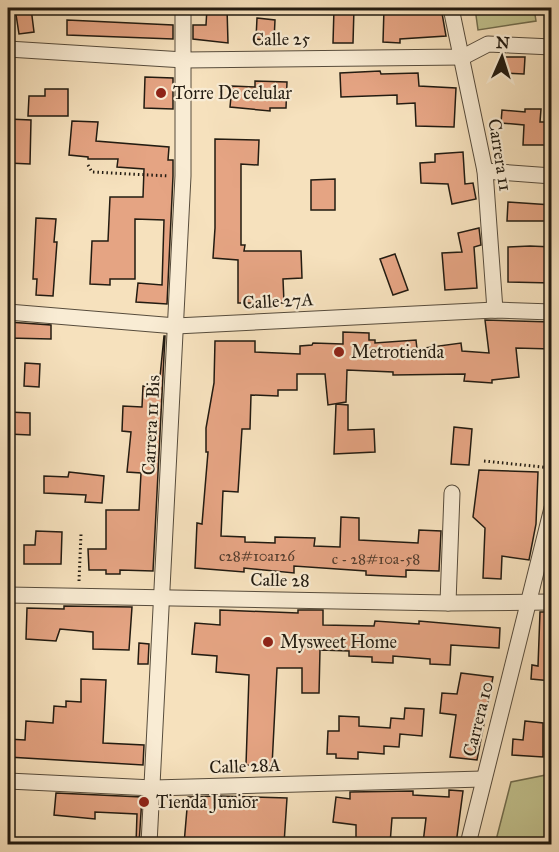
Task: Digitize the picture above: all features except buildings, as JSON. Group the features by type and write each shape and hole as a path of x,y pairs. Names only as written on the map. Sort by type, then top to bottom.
{"street":[{"name":"Carrera 11 Bis","path":"149,844 183,176 183,8"},
{"name":"Carrera 11","path":"451,8 485,171 495,310"},
{"name":"Calle 25","path":"8,49 184,60 463,57 488,44 552,47"},
{"path":"485,171 552,176"},
{"name":"Calle 27A","path":"8,312 176,326 495,310 552,312"},
{"path":"448,603 452,493"},
{"name":"Carrera 10","path":"468,844 552,507"},
{"name":"Calle 28","path":"8,595 448,603 552,602"},
{"name":"Calle 28A","path":"8,781 153,788 483,779"}],"path":[{"path":"88,165 92,172 183,176"},
{"path":"484,461 552,468"},
{"path":"78,598 81,534"}],"green space":[{"path":"475,8 534,8 536,21 478,30"},
{"path":"551,774 551,844 495,844 511,782"}],"place":[{"name":"Torre De celular","path":"161,93"},
{"name":"Metrotienda","path":"339,352"},
{"name":"Mysweet Home","path":"268,642"},
{"name":"Tienda Junior","path":"144,802"}]}
